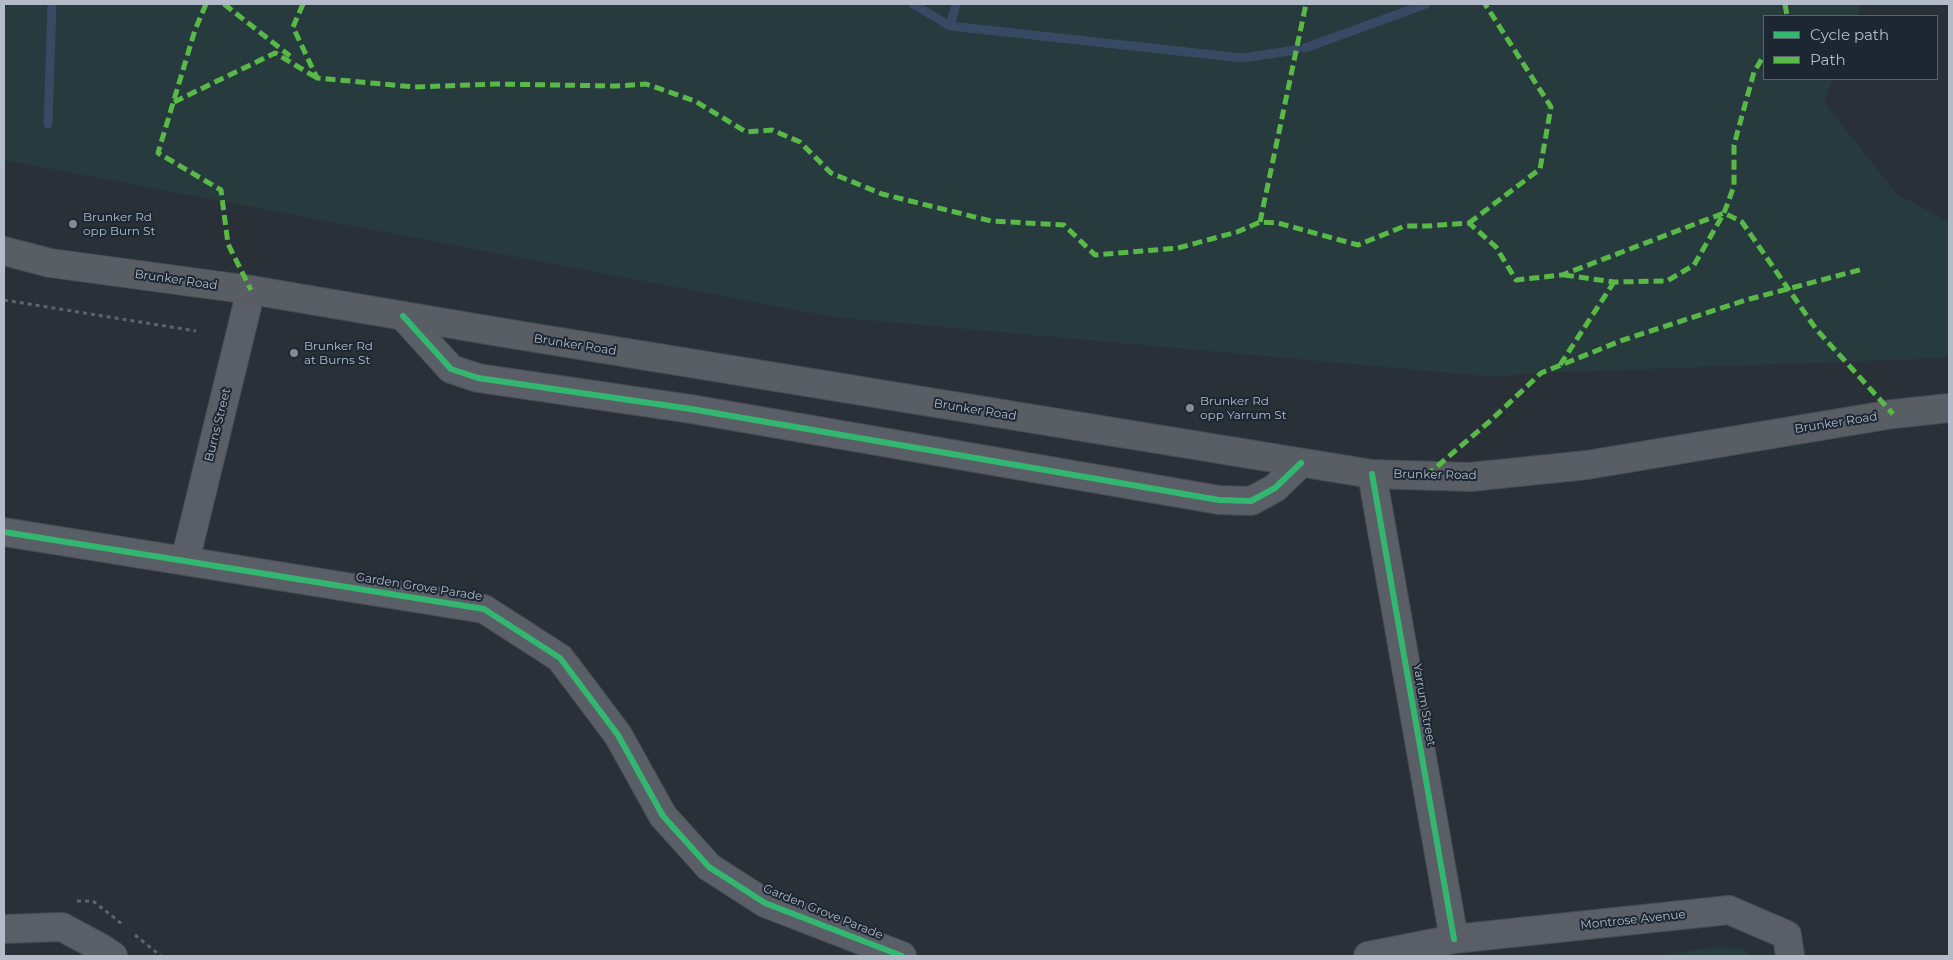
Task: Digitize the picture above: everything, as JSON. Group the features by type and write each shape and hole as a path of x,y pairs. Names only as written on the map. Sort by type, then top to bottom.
{"main road":[{"name":"Brunker Road","path":"4,250 50,263 252,290 1372,474 1470,477 1587,465 1883,416 1949,408"}],"street":[{"name":"Burns Street","path":"185,561 252,290"},
{"path":"403,316 451,369 478,378 700,411 1219,500 1251,501 1275,488 1301,463"},
{"name":"Yarrum Street","path":"1372,474 1454,939"},
{"name":"Garden Grove Parade","path":"4,532 484,609 560,658 618,735 663,816 709,868 765,903 902,956"},
{"name":"Montrose Avenue","path":"1454,939 1729,910 1787,935 1790,956"},
{"path":"4,929 62,927 113,956"},
{"path":"1368,956 1454,939"}],"path":[{"path":"4,300 196,331"}],"green space":[{"path":"4,4 1862,4 1857,15 1763,15 1763,80 1833,80 1824,102 1897,194 1949,222 1949,358 1541,373 1494,377 833,317 4,160"},
{"path":"1713,947 1742,948 1753,956 1660,956"}],"waterway":[{"path":"48,124 52,4"},
{"path":"913,4 950,26 1242,58 1296,50"},
{"path":"950,26 956,4"},
{"path":"1305,48 1426,4"}],"marked path":[{"path":"206,4 195,30 158,153 221,190 228,244 251,290"},
{"path":"224,4 290,56"},
{"path":"303,4 293,27 317,78 415,87 496,84 616,86 646,84 695,101 746,132 772,130 800,142 831,173 882,194 991,221 1064,225 1095,255 1178,248 1237,232 1260,222 1278,223 1358,245 1405,226 1469,223 1496,247 1516,280 1562,275 1724,213 1742,222 1816,329 1893,414"},
{"path":"1260,222 1306,4"},
{"path":"1469,223 1540,169 1551,107 1485,4"},
{"path":"1785,4 1787,15"},
{"path":"174,102 275,53 317,78"},
{"path":"1564,275 1614,282 1667,281 1694,265 1724,213 1734,186 1734,145 1754,72 1763,57"},
{"path":"1426,476 1489,422 1541,373 1623,340 1746,300 1863,269"},
{"path":"1560,365 1614,282"}],"cycle path":[{"path":"403,316 451,369 478,378 691,409 1219,500 1251,501 1275,488 1301,463"},
{"path":"1372,474 1454,939"},
{"path":"4,532 484,609 560,658 618,735 663,816 709,867 765,903 902,956"}],"place":[{"name":"Brunker Rd opp Burn St","path":"73,224"},
{"name":"Brunker Rd at Burns St","path":"294,353"},
{"name":"Brunker Rd opp Yarrum St","path":"1190,408"}]}
